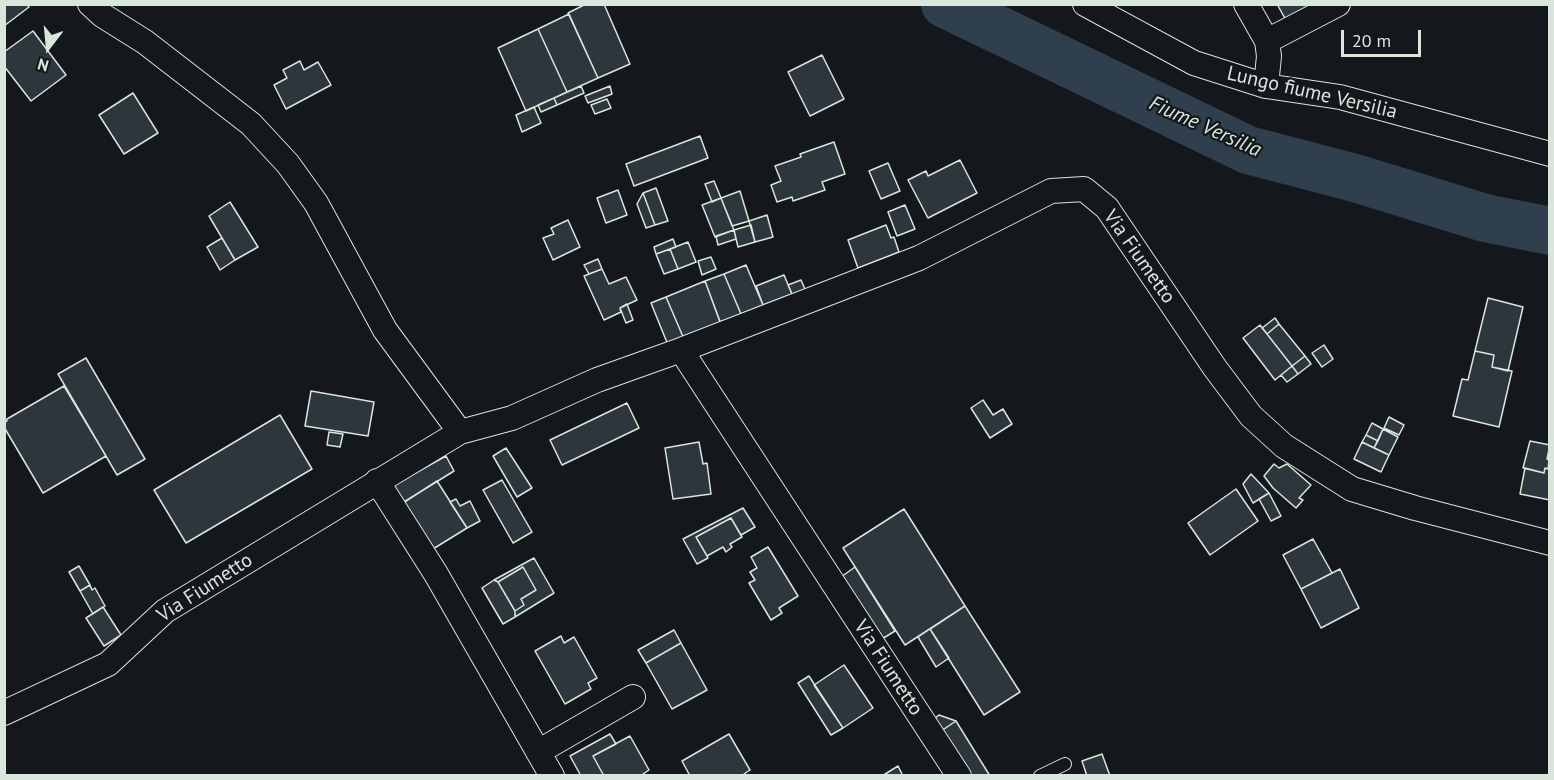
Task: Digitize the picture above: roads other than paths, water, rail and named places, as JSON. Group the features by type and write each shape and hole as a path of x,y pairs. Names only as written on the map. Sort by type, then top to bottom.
{"street":[{"path":"90,4 102,15 145,42 251,124 288,164 316,203 385,330 460,432"},
{"name":"Lungo fiume Versilia","path":"1085,4 1194,63 1266,86 1340,97 1550,154"},
{"path":"1246,4 1267,41 1269,56 1266,86"},
{"path":"1267,41 1338,4"},
{"name":"Via Fiumetto","path":"4,713 108,664 165,611 460,432 512,418 597,380 919,258 1051,191 1084,189 1107,208 1215,368 1251,416 1284,446 1352,489 1550,543"},
{"name":"Via Fiumetto","path":"681,350 959,776"},
{"path":"377,481 436,574 552,776"},
{"path":"538,752 633,697"}],"lane":[{"path":"1040,776 1065,764"}],"waterway":[{"name":"Fiume Versilia","path":"945,4 1248,150 1355,178 1485,218 1550,231"}]}
